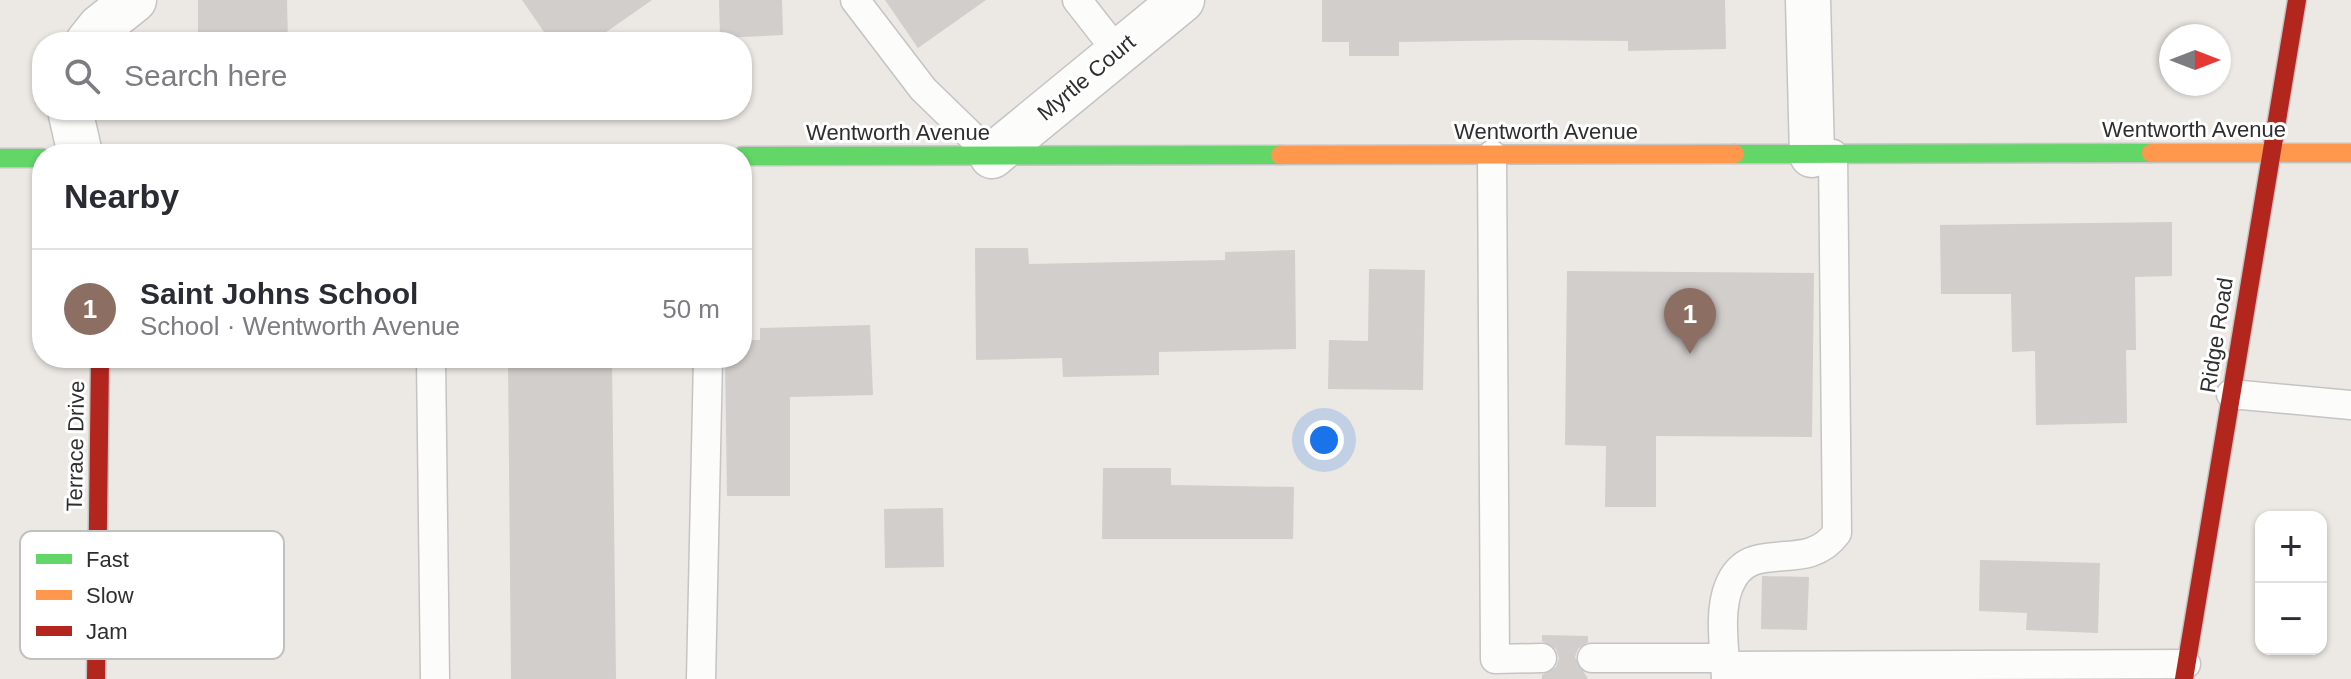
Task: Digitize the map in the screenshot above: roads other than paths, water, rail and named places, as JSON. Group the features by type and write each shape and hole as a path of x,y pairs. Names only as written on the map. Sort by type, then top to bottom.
{"street":[{"path":"96,32 134,0"},
{"name":"Myrtle Court","path":"992,156 1182,0"},
{"path":"1808,0 1822,154"},
{"name":"Ridge Road","path":"2185,671 2297,0"},
{"path":"72,120 78,144"},
{"name":"Wentworth Avenue","path":"752,156 2351,153"},
{"path":"0,158 32,158"},
{"name":"Terrace Drive","path":"98,531 100,368"},
{"name":"Terrace Drive","path":"96,659 96,679"}],"lane":[{"path":"855,0 923,89 992,156"},
{"path":"1077,0 1117,51"},
{"path":"1725,668 1728,587 1743,563 1759,557 1799,557 1827,547 1837,533 1822,154"},
{"path":"1492,155 1495,659 1542,658"},
{"path":"431,368 435,679"},
{"path":"701,679 708,368"},
{"path":"2231,394 2351,405"},
{"path":"1592,658 1725,668 2185,671"}],"place":[{"name":"Saint Johns School","path":"1690,354"}]}
